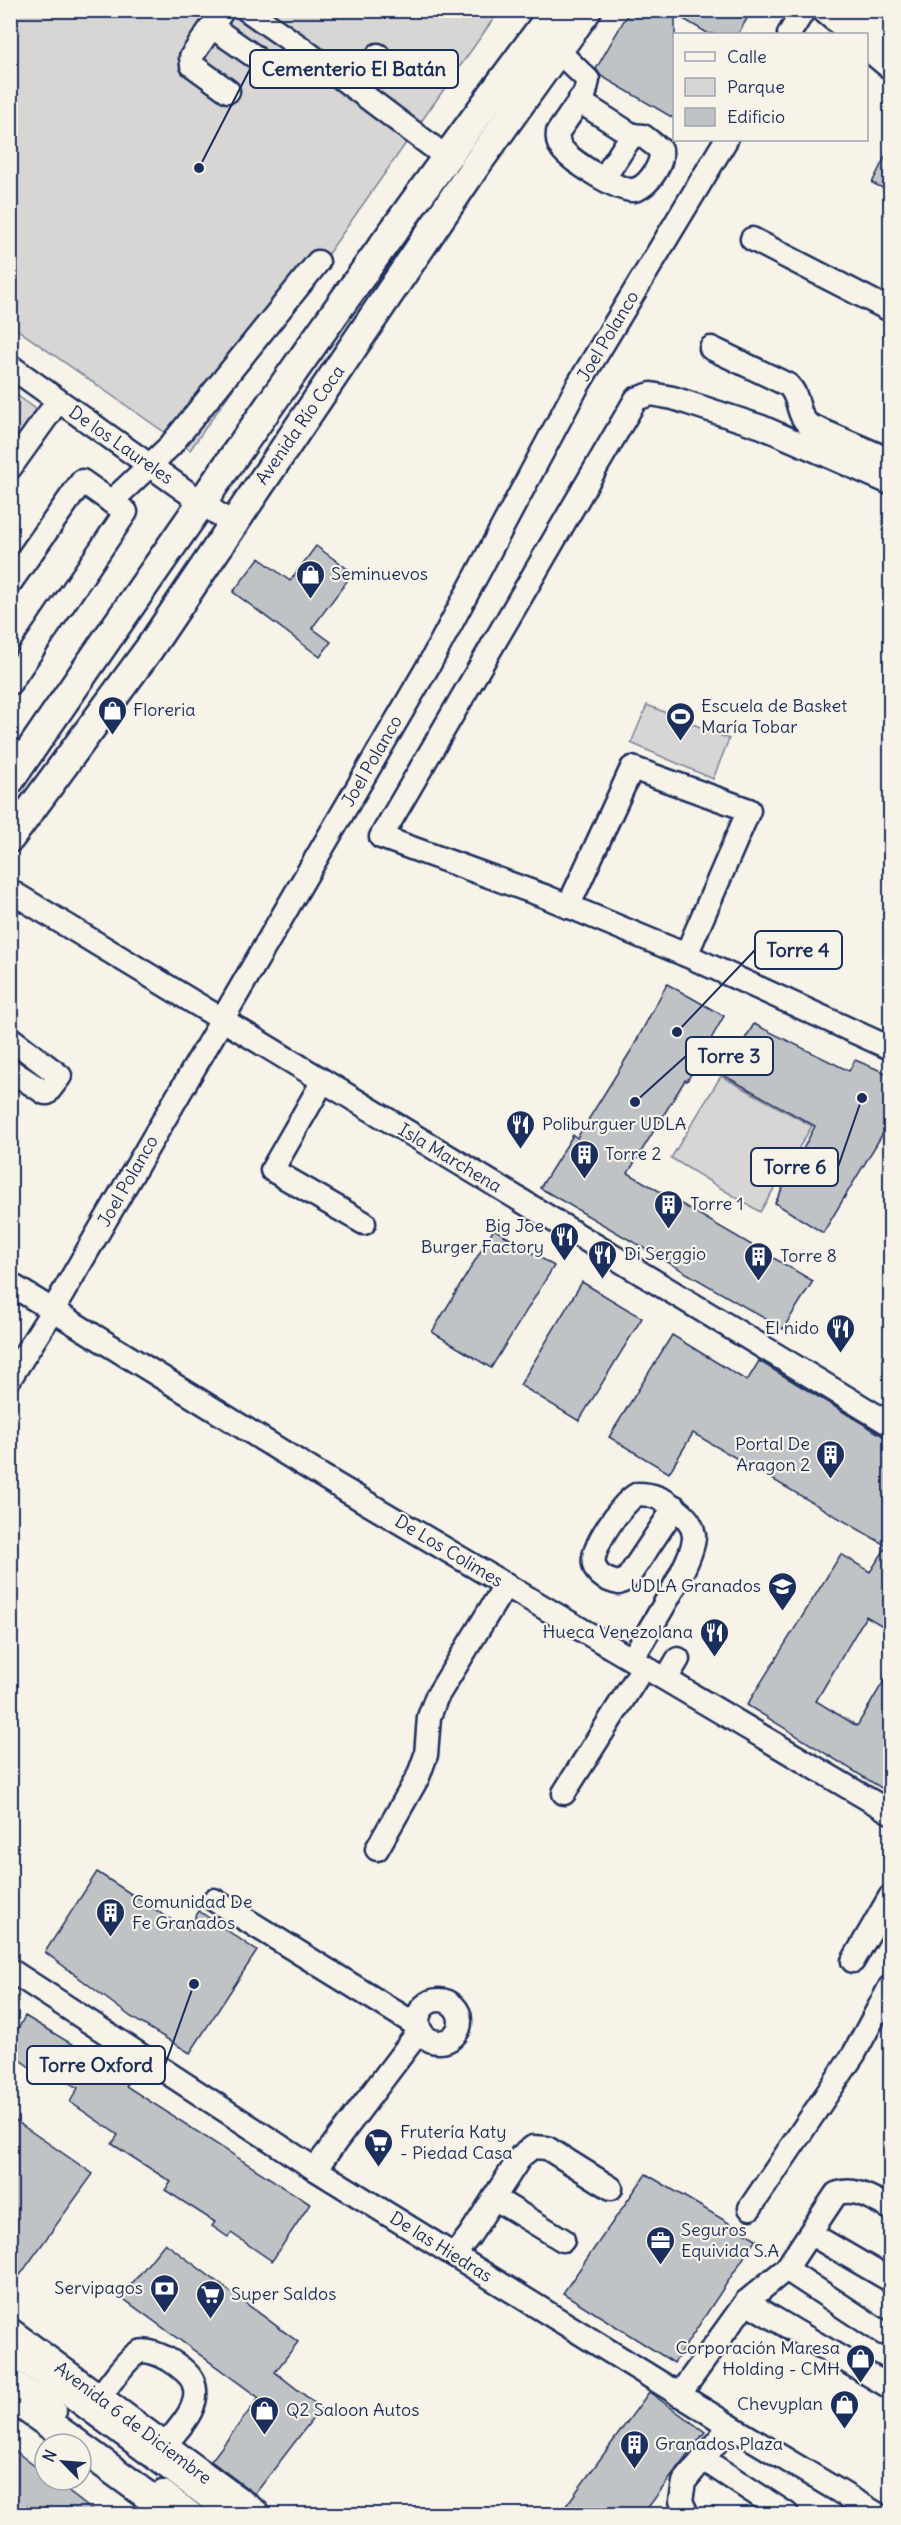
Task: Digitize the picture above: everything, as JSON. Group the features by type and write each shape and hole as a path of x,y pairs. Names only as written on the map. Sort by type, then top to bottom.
{"main road":[{"path":"449,152 460,116 535,10"},
{"name":"Avenida Río Coca","path":"10,780 202,502 449,152 555,10"},
{"name":"Avenida Río Coca","path":"10,838 149,649 476,165 587,10"},
{"path":"827,10 855,33"},
{"path":"864,10 891,35"},
{"path":"868,45 891,64"},
{"name":"Avenida 6 de Diciembre","path":"10,2333 100,2397 255,2514"},
{"path":"10,2396 60,2432"},
{"path":"93,2456 173,2514"}],"street":[{"path":"247,10 356,89 449,152"},
{"path":"790,33 804,10"},
{"path":"228,91 192,66 191,62 191,57 217,19 254,56"},
{"path":"558,51 588,80 585,93 579,101 558,132 557,139 560,148 571,158 617,187 632,190 642,186 659,165 661,150 643,136 632,135 579,101"},
{"path":"356,89 378,55"},
{"path":"604,178 632,135"},
{"name":"Joel Polanco","path":"10,1378 53,1310 430,663 578,385 725,141"},
{"path":"752,239 891,310"},
{"path":"111,502 170,446 318,262"},
{"path":"711,348 788,385 795,395 800,417 809,425 891,460"},
{"name":"De los Laureles","path":"10,366 232,524"},
{"path":"891,483 762,427 673,398 651,394 636,399 381,837 544,896 686,955 891,1048"},
{"path":"10,468 58,400"},
{"path":"10,583 82,481 126,512 10,683"},
{"path":"568,907 632,768 749,810 686,955"},
{"name":"Isla Marchena","path":"10,891 891,1424"},
{"path":"10,1038 60,1076 45,1093 10,1070"},
{"path":"323,1081 272,1170 364,1223"},
{"name":"De Los Colimes","path":"10,1284 335,1484 891,1812"},
{"path":"564,1792 638,1663 689,1559 694,1536 690,1521 675,1507"},
{"path":"377,1849 418,1777 426,1755 429,1717 436,1698 506,1584"},
{"path":"666,1679 678,1659"},
{"path":"854,1961 891,1897"},
{"path":"214,1899 419,2028 315,2169"},
{"name":"De las Hiedras","path":"10,1970 315,2169 679,2395 877,2514"},
{"path":"750,2208 854,2054 891,1987"},
{"path":"454,2255 470,2235 521,2156 533,2147 546,2148 611,2188"},
{"path":"679,2395 746,2302 786,2269 836,2194 845,2191 857,2192 891,2208"},
{"path":"494,2198 563,2240"},
{"path":"811,2234 891,2280"},
{"path":"786,2269 883,2333"},
{"path":"746,2302 891,2386"},
{"path":"10,2351 230,2514"},
{"path":"100,2397 140,2352 162,2356 183,2369 193,2382 195,2395 193,2407 165,2446"},
{"path":"10,2378 192,2514"},
{"path":"687,2514 681,2501 684,2482 730,2426"},
{"path":"703,2459 787,2514"}],"green space":[{"path":"11,11 499,11 190,450 11,325"},
{"path":"11,391 40,412 11,454"},
{"name":"Escuela de Basket María Tobar","path":"647,705 729,739 713,779 631,743"},
{"path":"721,1076 812,1126 760,1212 671,1158"}],"building":[{"path":"630,10 752,10 739,33 707,33 675,14 673,118 601,76 596,69"},
{"path":"891,145 891,192 872,183"},
{"name":"Seminuevos","path":"316,546 353,573 312,628 331,642 320,657 233,592 259,558 290,581"},
{"path":"667,984 724,1016 687,1081 685,1080 628,1173 813,1281 783,1329 540,1188 573,1135 577,1138 632,1049"},
{"path":"754,1024 849,1071 855,1060 891,1075 891,1120 823,1233 775,1203 815,1126 723,1075"},
{"path":"494,1229 554,1266 491,1368 432,1332"},
{"path":"582,1282 642,1318 579,1421 520,1385"},
{"path":"672,1335 747,1381 759,1361 883,1436 891,1437 891,1631 866,1616 816,1701 857,1726 891,1669 891,1794 747,1705 841,1554 870,1572 887,1546 693,1433 669,1473 609,1437"},
{"path":"97,1872 187,1930 199,1911 257,1951 190,2053 131,2017 45,1952"},
{"path":"25,2016 125,2076 123,2079 128,2082 126,2086 310,2204 272,2261 231,2233 228,2237 212,2226 215,2222 165,2190 171,2182 112,2144 118,2135 70,2102 78,2088 45,2069 41,2076 10,2052 10,2044"},
{"path":"10,2117 93,2174 10,2289"},
{"name":"Seguros Equivida S.A","path":"646,2174 756,2239 674,2363 563,2293"},
{"name":"Super Saldos","path":"165,2243 298,2342 275,2372 321,2408 255,2494 211,2461 259,2398 121,2297"},
{"name":"Granados Plaza","path":"649,2392 705,2432 643,2514 560,2514"},
{"path":"10,2447 33,2465 33,2492 69,2492 97,2514 10,2514"}],"place":[{"name":"Cementerio El Batán","path":"199,168"},
{"name":"Seminuevos","path":"310,600"},
{"name":"Floreria","path":"112,736"},
{"name":"Escuela de Basket María Tobar","path":"680,742"},
{"name":"Torre 4","path":"677,1032"},
{"name":"Torre 6","path":"862,1098"},
{"name":"Torre 3","path":"635,1102"},
{"name":"Poliburguer UDLA","path":"521,1150"},
{"name":"Torre 2","path":"584,1180"},
{"name":"Torre 1","path":"669,1230"},
{"name":"Big Joe Burger Factory","path":"565,1262"},
{"name":"Di Serggio","path":"603,1280"},
{"name":"Torre 8","path":"759,1282"},
{"name":"El nido","path":"840,1354"},
{"name":"Portal De Aragon 2","path":"831,1480"},
{"name":"UDLA Granados","path":"782,1612"},
{"name":"Hueca Venezolana","path":"714,1658"},
{"name":"Comunidad De Fe Granados","path":"111,1938"},
{"name":"Torre Oxford","path":"194,1984"},
{"name":"Frutería Katy - Piedad Casa","path":"379,2168"},
{"name":"Seguros Equivida S.A","path":"660,2266"},
{"name":"Servipagos","path":"164,2314"},
{"name":"Super Saldos","path":"210,2320"},
{"name":"Corporación Maresa Holding - CMH","path":"861,2384"},
{"name":"Chevyplan","path":"844,2430"},
{"name":"Q2 Saloon Autos","path":"265,2436"},
{"name":"Granados Plaza","path":"634,2470"}]}
